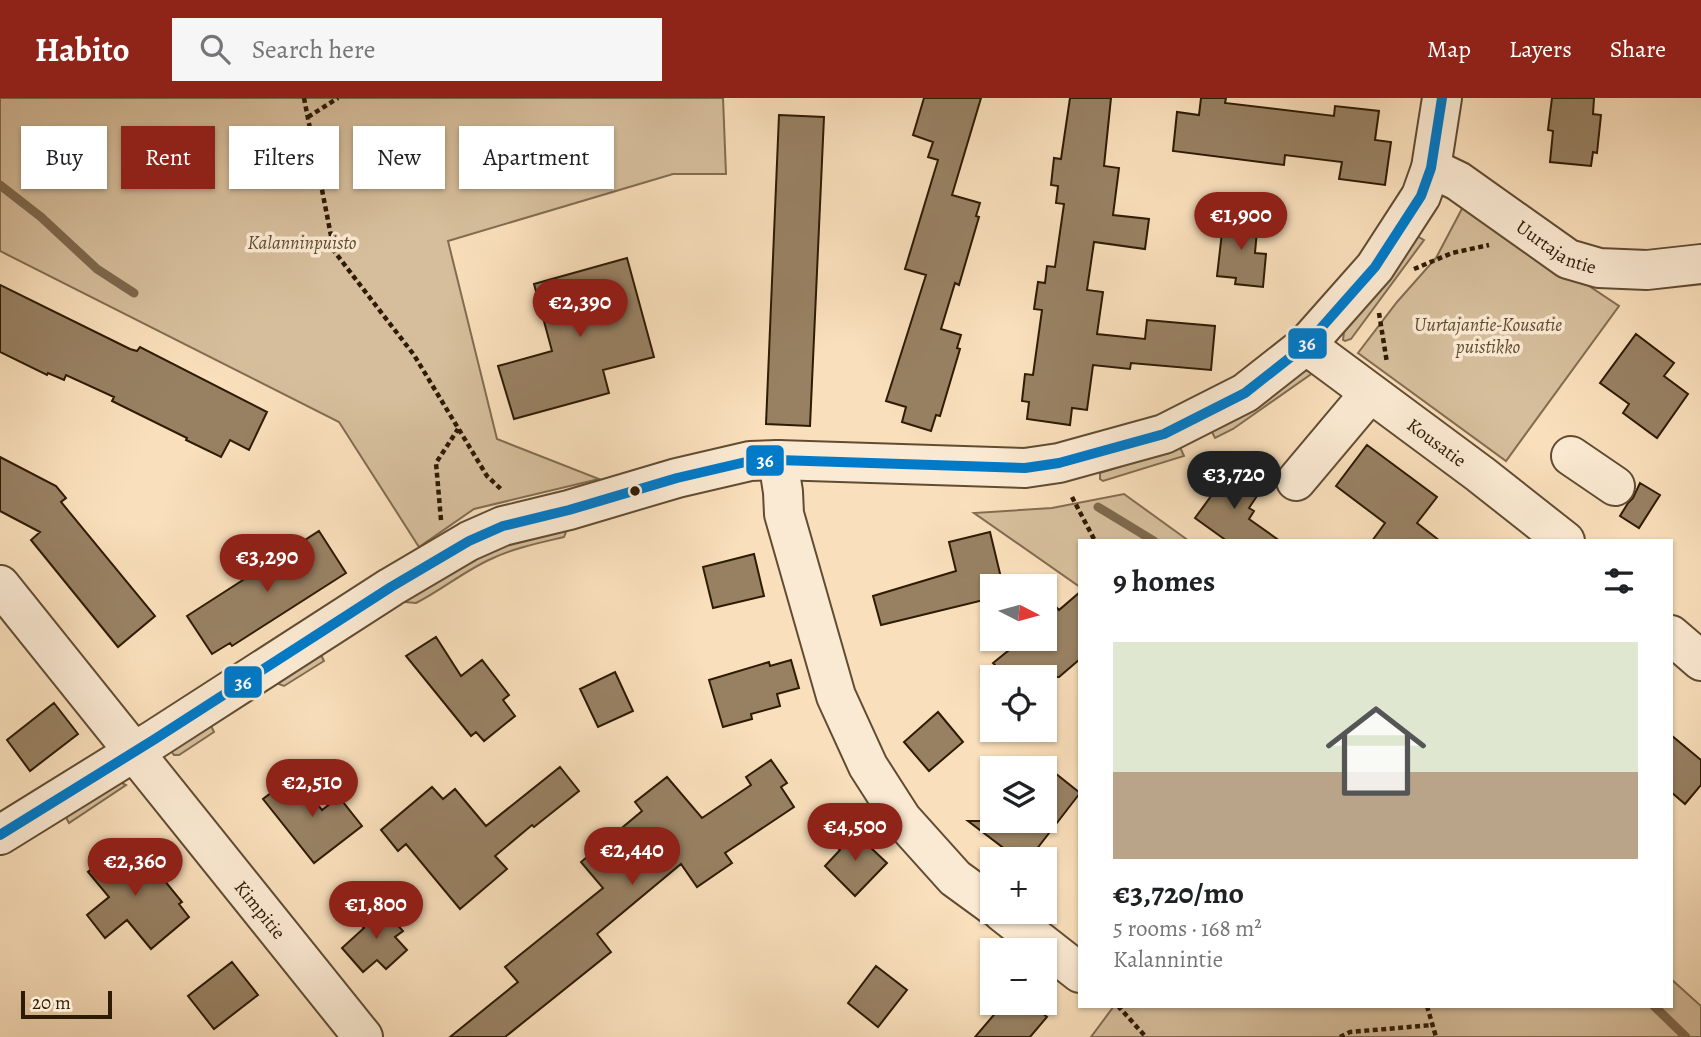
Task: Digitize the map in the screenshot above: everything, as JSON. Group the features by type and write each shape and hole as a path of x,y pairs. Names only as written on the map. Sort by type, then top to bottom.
{"street":[{"path":"0,835 135,752 391,587 469,541 503,526 569,510 677,478 750,461 1025,468 1059,463 1164,434 1245,393 1306,345 1375,267 1421,196 1431,168 1442,98"},
{"name":"Uurtajantie","path":"1431,168 1458,181 1568,259 1599,268 1647,270 1701,264"},
{"name":"Kousatie","path":"1306,345 1379,385 1480,474 1562,539"},
{"path":"1296,481 1379,385"},
{"path":"1571,456 1615,486"},
{"path":"778,460 784,514 836,696 869,766 902,819 955,878 980,896"},
{"name":"Kimpitie","path":"0,585 363,1037"},
{"path":"1673,637 1701,661"},
{"path":"1017,924 1078,971"}],"path":[{"path":"304,98 334,251 414,355 487,476 501,491 514,491"},
{"path":"308,117 338,98"},
{"path":"1410,271 1452,253 1490,244"},
{"path":"1379,312 1379,385"},
{"path":"444,556 436,463 458,429"},
{"path":"1072,497 1094,539"},
{"path":"1120,1008 1146,1037"},
{"path":"1428,1008 1436,1037"},
{"path":"1340,1037 1350,1032 1433,1025"}],"green space":[{"name":"Kalanninpuisto","path":"0,98 723,98 726,174 673,174 448,241 497,439 599,479 474,509 419,547 339,422 0,251"},
{"name":"Uurtajantie-Kousatie puistikko","path":"1465,203 1619,306 1506,461 1358,353 1397,302 1436,258"},
{"path":"1415,235 1424,240 1351,339 1343,340 1344,332"},
{"path":"1301,370 1314,372 1233,429 1215,438 1211,430"},
{"path":"1179,445 1184,456 1103,481 1100,479 1100,473 1163,453"},
{"path":"1124,494 1186,539 1078,539 1078,586 974,513 1052,508"},
{"path":"566,525 564,537 491,559 416,603 405,602 401,597 484,550"},
{"path":"320,653 324,661 284,686 276,683"},
{"path":"209,722 214,732 179,755 174,755 171,751"},
{"path":"120,782 126,785 69,823 64,814"},
{"path":"1673,981 1701,1006 1701,1037 1091,1037 1113,1008 1673,1008"}],"building":[{"path":"924,98 981,98 952,195 980,203 976,216 979,217 959,285 955,283 941,329 961,335 957,348 960,349 940,416 936,415 931,431 902,422 906,407 886,401 926,275 905,269 938,160 928,157 933,142 913,135"},
{"path":"1070,98 1111,98 1104,166 1119,168 1113,215 1149,219 1145,249 1094,242 1087,290 1103,292 1097,334 1145,339 1147,320 1215,326 1211,370 1131,363 1130,369 1093,365 1087,410 1072,408 1070,425 1027,419 1029,402 1022,401 1025,374 1033,375 1042,310 1034,309 1038,282 1045,283 1047,266 1055,267 1064,204 1056,203 1058,186 1051,185 1054,158 1061,159"},
{"path":"1201,98 1226,98 1225,103 1334,116 1335,106 1379,111 1375,140 1391,142 1385,185 1339,179 1342,162 1285,155 1284,165 1173,151 1177,112 1199,115"},
{"path":"1552,98 1594,98 1593,114 1601,115 1597,153 1593,152 1591,166 1550,162 1553,131 1548,130"},
{"path":"779,115 824,117 810,426 766,424"},
{"path":"1224,215 1258,219 1255,253 1266,254 1263,287 1235,284 1236,278 1217,276"},
{"path":"627,258 654,357 603,370 609,393 514,419 498,366 552,351 534,284"},
{"path":"0,285 130,349 137,351 140,347 267,412 249,450 230,440 221,457 112,401 114,397 66,375 64,380 48,373 47,375 0,352"},
{"path":"1636,334 1674,363 1664,376 1688,394 1657,438 1623,413 1629,404 1600,383"},
{"path":"1367,445 1437,497 1417,523 1437,539 1373,539 1385,523 1336,486"},
{"path":"0,457 56,486 66,498 61,502 155,616 118,647 31,540 40,532 0,511"},
{"path":"1231,469 1261,490 1249,508 1254,511 1249,519 1277,539 1224,539 1195,518"},
{"path":"1640,483 1660,495 1639,528 1620,516"},
{"path":"319,531 346,573 232,646 230,643 212,654 187,616"},
{"path":"990,532 1000,574 980,574 980,601 881,625 873,596 956,571 949,542"},
{"path":"754,554 764,596 713,608 703,567"},
{"path":"1078,594 1078,661 1059,677 1057,665 993,663 1008,651 1057,651 1057,608 1059,610"},
{"path":"436,637 461,676 482,660 509,695 503,700 515,716 484,741 476,732 471,736 406,656"},
{"path":"791,660 799,688 777,694 780,706 751,714 752,719 723,727 709,680 769,662 770,666"},
{"path":"615,672 633,711 598,727 580,689"},
{"path":"54,703 78,734 30,771 7,740"},
{"path":"938,712 963,742 929,771 904,742"},
{"path":"1673,737 1701,760 1701,785 1685,804 1673,794"},
{"path":"771,760 787,783 781,787 794,807 725,853 732,863 697,887 681,864 597,934 611,952 505,1037 450,1037 518,982 505,967 603,888 581,862 642,811 635,802 667,777 702,818 751,785 746,777"},
{"path":"560,767 579,791 495,856 507,869 460,909 406,844 398,851 381,830 432,787 443,799 455,789 486,826"},
{"path":"295,775 322,810 339,797 362,826 314,863 263,799"},
{"path":"1057,775 1078,791 1078,796 1057,823"},
{"path":"968,821 980,821 980,830"},
{"path":"852,830 887,863 855,896 825,866 840,850 836,846"},
{"path":"984,833 1049,833 1038,847 1002,847"},
{"path":"126,844 137,858 143,854 182,902 179,904 189,917 151,949 127,920 105,938 87,915 109,897 88,872 117,848 118,850"},
{"path":"379,904 403,931 395,937 407,950 386,969 377,960 363,972 342,948 364,928 358,922"},
{"path":"232,962 258,995 214,1029 188,996"},
{"path":"876,966 907,990 878,1027 848,1003"},
{"path":"994,1015 1047,1017 1030,1037 975,1037"}],"waterway":[{"path":"0,185 41,217 97,269 134,293"},
{"path":"1098,507 1151,539"},
{"path":"1656,1008 1686,1037"}],"transit line":[{"name":"36","path":"0,835 391,587 469,541 503,526 569,510 677,478 750,461 1025,468 1059,463 1164,434 1245,393 1306,345 1375,267 1421,196 1431,168 1442,98"}]}
